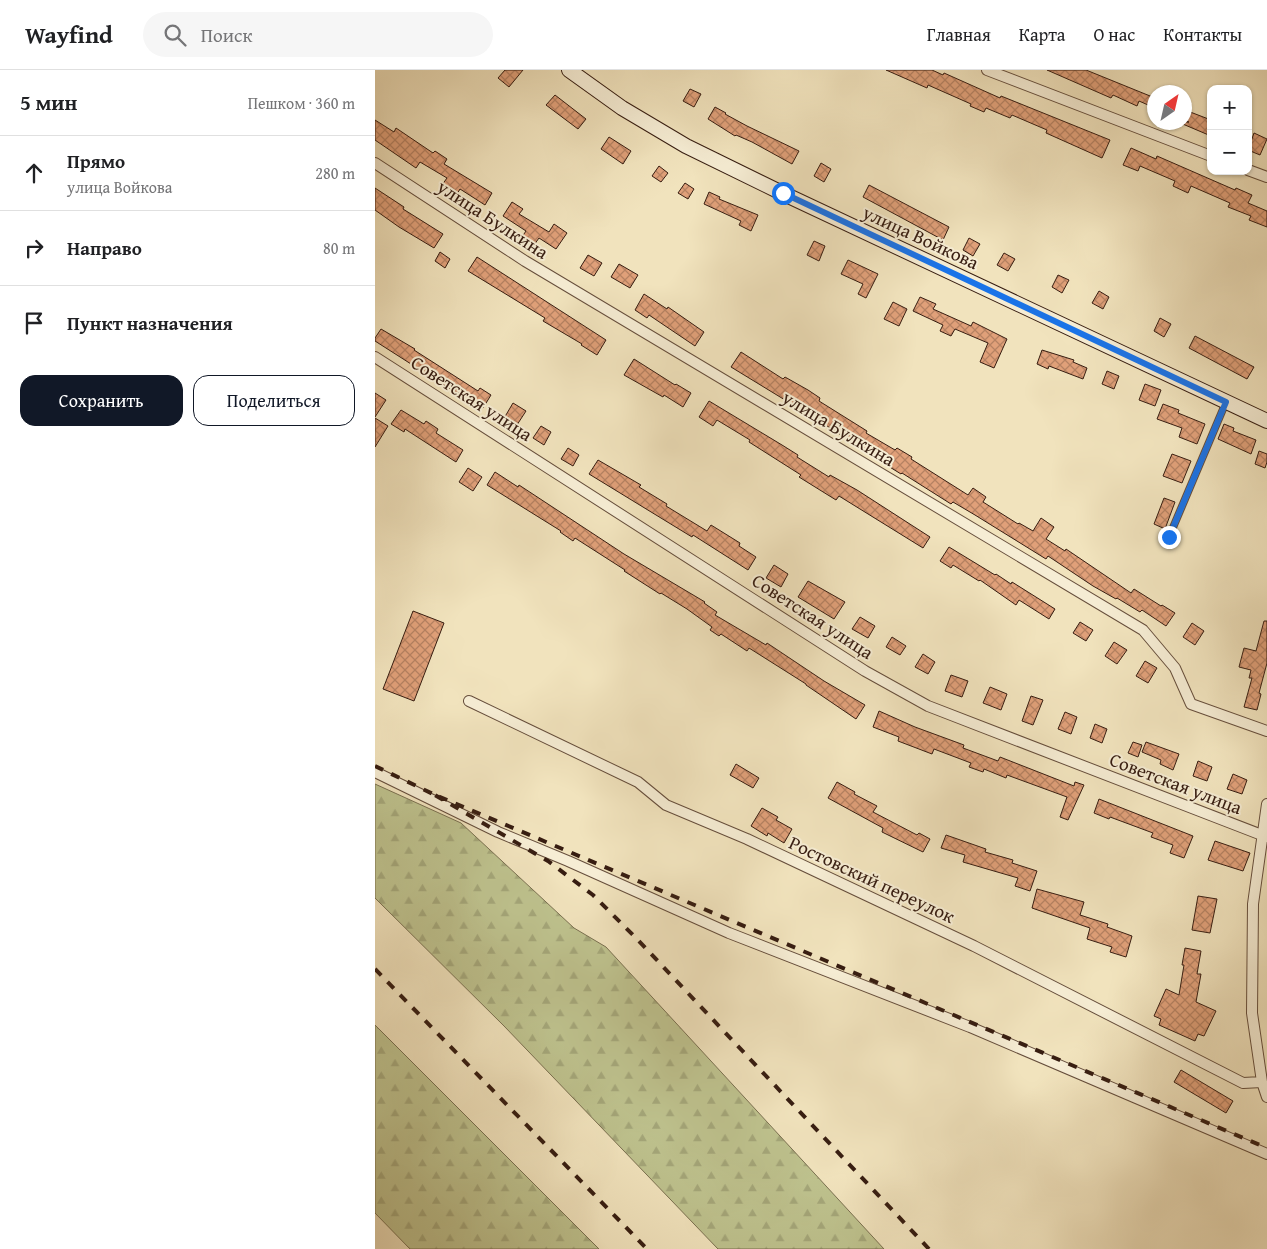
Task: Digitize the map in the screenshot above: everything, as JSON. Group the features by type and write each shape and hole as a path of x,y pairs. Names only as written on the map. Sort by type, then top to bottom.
{"main road":[{"name":"улица Войкова","path":"569,70 622,108 686,146 1267,421"}],"street":[{"path":"987,70 1207,154"},
{"name":"улица Булкина","path":"375,163 525,261 1143,630 1175,668 1191,704 1267,731"},
{"path":"1252,171 1267,177"},
{"name":"Советская улица","path":"375,357 857,666 928,706 1264,836"},
{"name":"Ростовский переулок","path":"469,701 638,782 665,805 747,839 973,946 1243,1083 1262,1082"},
{"path":"375,772 498,832 729,933 970,1027 1267,1154"},
{"path":"1267,804 1253,904 1252,1013 1262,1082 1267,1097"}],"lane":[{"path":"1169,537 1226,402"}],"green space":[{"path":"375,784 461,823 574,928 606,947 884,1249 718,1249 504,1026 375,898"},
{"path":"375,1025 599,1249 410,1249 375,1213"}],"building":[{"path":"505,70 523,70 509,87 498,78"},
{"path":"886,70 932,70 943,75 944,73 1000,98 1001,96 1110,140 1102,158 1046,133 1047,130 1012,115 1010,118 986,108 984,112 970,106 971,104 928,85 927,88"},
{"path":"1047,70 1086,70 1147,95 1147,104 1139,101 1137,106 1113,95 1111,98"},
{"path":"690,89 701,94 694,107 683,101"},
{"path":"555,95 586,119 578,129 546,105"},
{"path":"715,107 747,126 799,151 792,164 752,142 735,136 708,119"},
{"path":"1192,113 1207,118 1207,134 1192,128"},
{"path":"375,120 394,132 396,128 433,153 435,151 447,159 444,164 492,193 485,205 460,189 457,194 442,185 447,178 420,162 416,168 375,140"},
{"path":"1254,133 1267,139 1260,155 1252,152"},
{"path":"609,137 631,151 623,164 601,149"},
{"path":"1131,148 1156,159 1157,156 1235,190 1236,188 1252,195 1248,203 1267,211 1267,227 1249,220 1251,216 1228,207 1230,203 1191,186 1188,193 1173,186 1175,181 1140,166 1138,171 1123,165"},
{"path":"821,163 831,169 824,182 814,176"},
{"path":"659,166 668,173 661,182 652,176"},
{"path":"685,183 694,189 688,199 678,193"},
{"path":"869,185 949,227 943,240 863,197"},
{"path":"375,188 404,207 403,209 443,234 434,248 375,210"},
{"path":"709,192 720,197 719,199 758,215 751,231 739,225 741,221 704,204"},
{"path":"512,202 523,209 519,214 549,232 554,224 567,233 556,249 539,238 534,245 522,237 526,231 503,216"},
{"path":"969,238 980,244 973,256 963,250"},
{"path":"814,241 825,246 819,261 807,255"},
{"path":"440,252 450,259 445,268 435,261"},
{"path":"1004,253 1015,259 1008,271 997,265"},
{"path":"588,255 602,263 594,276 580,268"},
{"path":"477,257 606,340 597,355 543,321 545,318 468,271"},
{"path":"848,260 878,274 866,298 858,294 863,284 841,274"},
{"path":"619,264 638,275 630,288 611,277"},
{"path":"1058,275 1069,280 1062,293 1052,287"},
{"path":"1099,291 1109,297 1103,309 1092,303"},
{"path":"644,294 667,309 668,307 704,332 695,346 649,315 647,318 635,310"},
{"path":"920,297 936,304 933,309 971,326 973,322 1007,339 994,368 980,362 988,343 955,329 951,336 940,331 943,325 913,311"},
{"path":"893,302 907,309 899,326 884,319"},
{"path":"1160,318 1171,324 1164,337 1154,331"},
{"path":"381,329 478,391 480,388 491,395 483,408 375,341"},
{"path":"1195,336 1254,367 1247,379 1189,348"},
{"path":"1042,350 1074,360 1073,362 1087,368 1083,379 1049,366 1048,369 1037,364"},
{"path":"741,352 783,379 785,377 808,390 820,398 819,401 867,431 866,433 895,450 897,448 912,457 911,459 968,495 973,488 986,497 983,502 1018,524 1033,531 1041,518 1054,527 1046,539 1065,551 1066,549 1131,593 1134,589 1175,613 1166,626 1142,610 1140,612 1093,586 1048,556 1046,559 953,502 951,504 901,474 731,367"},
{"path":"634,359 691,393 683,407 624,375"},
{"path":"1107,371 1119,376 1114,389 1102,384"},
{"path":"1145,384 1161,390 1155,406 1139,400"},
{"path":"375,393 386,400 375,417"},
{"path":"709,401 798,455 797,457 829,477 830,475 857,490 930,537 923,548 839,496 836,500 799,477 801,475 749,442 750,440 717,420 713,426 699,417"},
{"path":"513,403 526,411 515,428 503,420"},
{"path":"1163,404 1179,410 1178,413 1205,424 1197,444 1179,437 1182,428 1157,419"},
{"path":"401,410 424,424 426,421 438,429 436,433 463,450 456,462 405,429 404,432 391,424"},
{"path":"375,418 388,426 375,447"},
{"path":"1224,424 1234,428 1233,431 1256,440 1251,454 1218,439"},
{"path":"541,426 551,432 544,445 533,438"},
{"path":"568,448 579,455 573,466 561,459"},
{"path":"1259,451 1267,454 1265,468 1255,464"},
{"path":"1172,454 1191,461 1182,483 1163,476"},
{"path":"598,460 641,485 639,487 667,504 666,506 707,531 711,525 740,543 739,546 756,557 748,570 693,535 692,537 589,474"},
{"path":"468,468 482,477 473,491 459,482"},
{"path":"495,472 518,487 519,485 624,554 705,602 717,612 715,615 766,645 767,643 824,681 865,705 856,719 806,684 749,648 747,651 721,634 719,636 710,630 712,627 687,609 660,594 575,538 573,541 561,531 487,485"},
{"path":"1164,498 1175,502 1165,529 1154,524"},
{"path":"949,547 1011,584 1012,582 1055,609 1049,619 1019,600 1016,605 980,580 953,565 951,568 940,561"},
{"path":"774,565 788,574 781,587 766,578"},
{"path":"808,581 845,602 834,619 798,597"},
{"path":"413,611 444,623 414,701 383,689"},
{"path":"860,617 875,626 868,638 852,629"},
{"path":"1264,621 1267,621 1267,663 1259,693 1261,694 1257,710 1244,707 1252,678 1249,678 1251,670 1239,667 1244,648 1256,651"},
{"path":"1080,622 1093,630 1086,641 1073,633"},
{"path":"1192,623 1204,631 1195,645 1183,637"},
{"path":"892,637 906,646 900,655 886,647"},
{"path":"1114,642 1127,650 1117,664 1105,656"},
{"path":"923,654 935,662 928,674 915,667"},
{"path":"1145,661 1157,668 1148,683 1136,676"},
{"path":"951,675 968,681 962,697 945,691"},
{"path":"990,687 1007,694 1001,710 983,703"},
{"path":"1031,696 1043,700 1033,725 1022,721"},
{"path":"879,711 964,745 963,748 998,761 1000,757 1074,786 1075,782 1084,785 1068,820 1060,817 1067,797 1007,775 1006,778 984,769 983,772 969,767 971,763 934,749 932,754 898,741 899,737 873,727"},
{"path":"1065,712 1077,717 1071,734 1058,729"},
{"path":"1095,724 1107,729 1102,743 1090,738"},
{"path":"1133,742 1142,745 1138,757 1128,753"},
{"path":"1146,742 1179,754 1173,770 1160,764 1161,760 1142,752"},
{"path":"1198,761 1212,767 1207,781 1193,776"},
{"path":"736,764 759,778 753,788 730,775"},
{"path":"1233,774 1247,780 1242,794 1227,789"},
{"path":"837,782 855,792 854,794 877,806 873,812 917,835 919,833 930,839 923,852 882,832 883,828 828,798"},
{"path":"1099,799 1193,836 1184,858 1170,853 1173,845 1151,837 1153,833 1094,813"},
{"path":"762,808 778,817 776,820 792,829 784,843 768,833 767,836 751,826"},
{"path":"946,835 986,849 985,852 1013,860 1012,863 1037,871 1030,891 1015,886 1018,878 963,862 965,855 941,848"},
{"path":"1215,841 1250,853 1243,871 1208,860"},
{"path":"1037,889 1084,902 1080,915 1108,924 1107,927 1132,936 1126,957 1110,952 1112,947 1087,939 1090,928 1032,908"},
{"path":"1198,896 1217,899 1210,933 1192,930"},
{"path":"1185,948 1201,951 1197,974 1201,974 1196,1002 1216,1011 1204,1036 1198,1034 1195,1041 1159,1025 1161,1019 1154,1016 1166,989 1179,995"},
{"path":"1181,1070 1233,1101 1226,1113 1174,1082"}],"railway":[{"path":"375,766 433,794"},
{"path":"929,1249 637,939 593,895 548,861 433,794 1267,1148"},
{"path":"375,969 647,1249"}],"route":[{"path":"783,193 1226,402 1169,537"}]}
